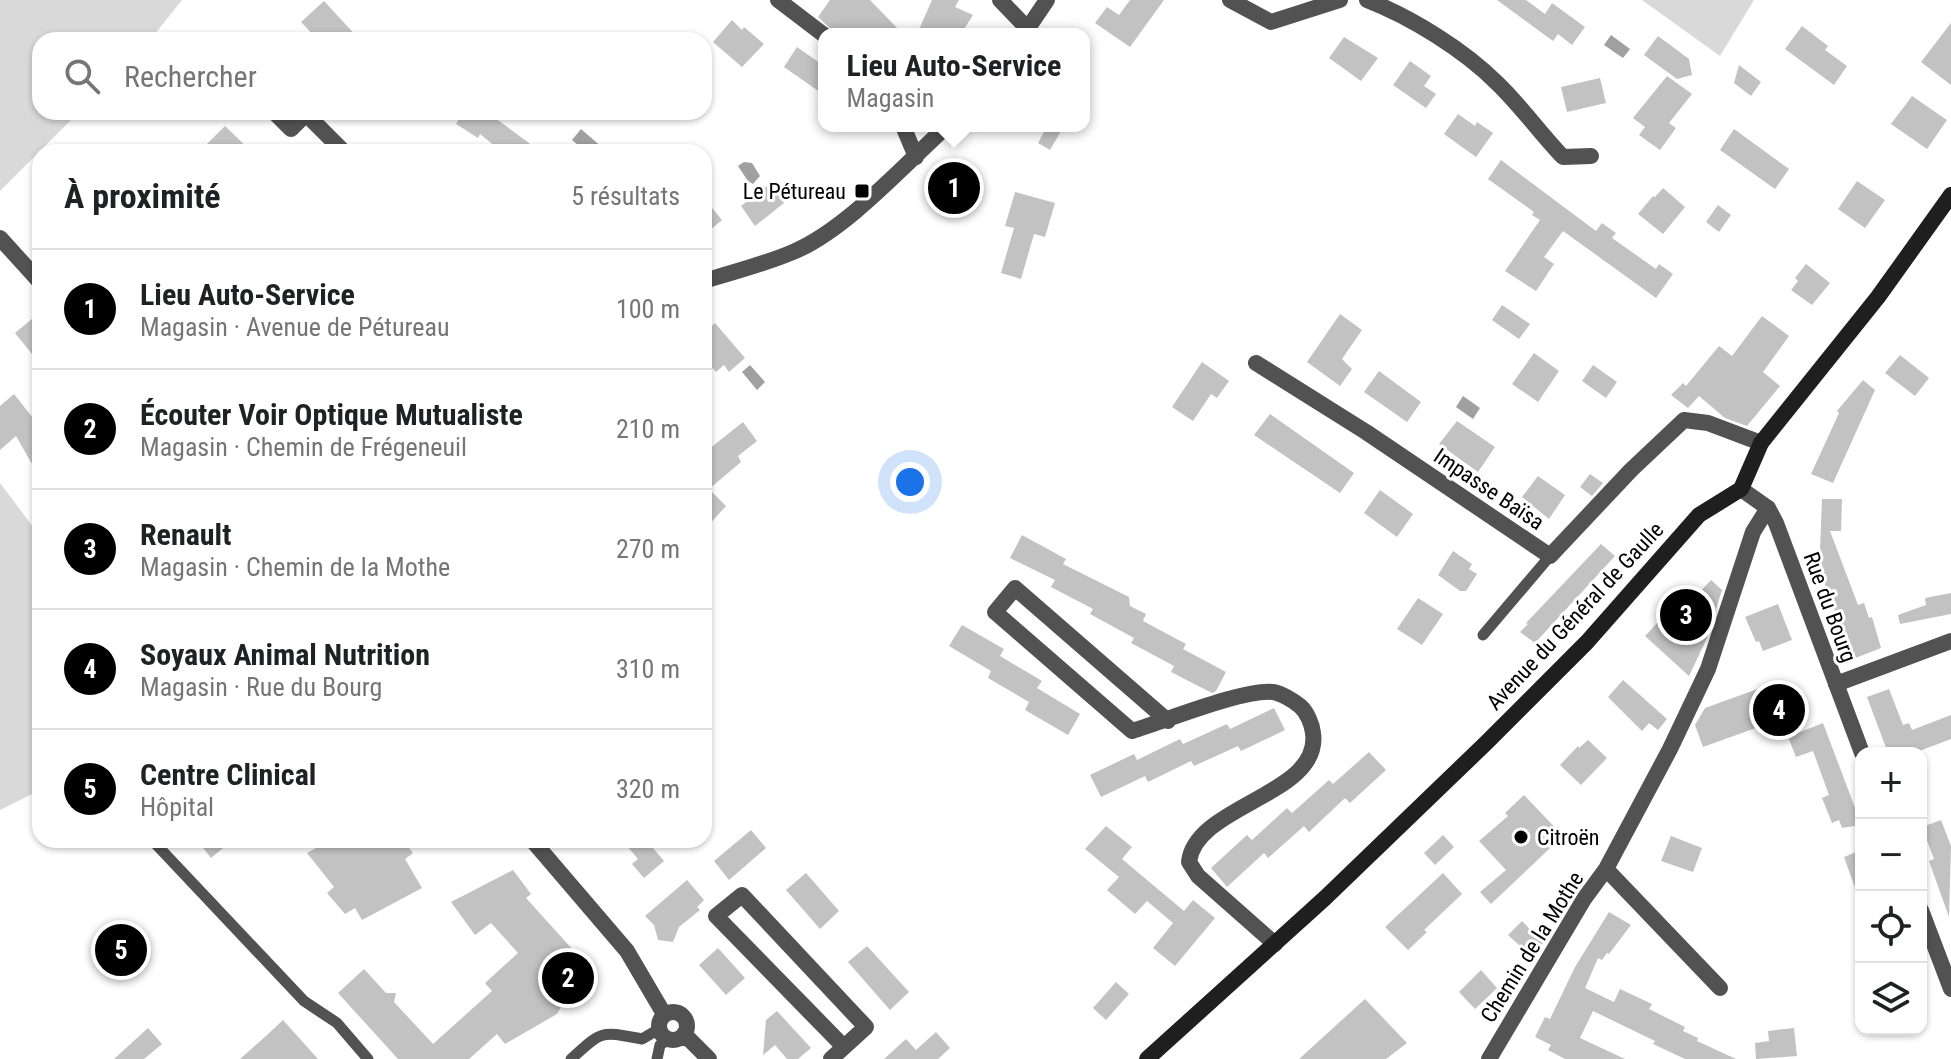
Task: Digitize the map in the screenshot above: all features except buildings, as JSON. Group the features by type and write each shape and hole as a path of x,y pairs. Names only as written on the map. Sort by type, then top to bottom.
{"main road":[{"path":"1741,489 1761,443 1878,297 1951,195"},
{"name":"Avenue du Général de Gaulle","path":"1147,1059 1275,944 1587,642 1699,515 1741,489"}],"street":[{"path":"1000,0 1023,28"},
{"path":"1027,28 1047,0"},
{"path":"1230,0 1271,22 1340,0"},
{"path":"1367,0 1397,11 1465,56 1497,83 1563,157 1591,156"},
{"path":"784,1 818,30"},
{"path":"282,120 291,129 300,120"},
{"path":"314,120 336,144"},
{"path":"906,132 916,157"},
{"path":"712,278 795,252 852,212 941,132"},
{"path":"0,238 32,273"},
{"name":"Impasse Baïsa","path":"1256,363 1366,432 1550,556 1631,470 1684,420 1708,423 1761,443"},
{"path":"1741,489 1768,508"},
{"name":"Rue du Bourg","path":"1768,508 1860,747"},
{"name":"Chemin de la Mothe","path":"1489,1059 1577,911 1606,869 1670,749 1708,669 1753,532 1768,508"},
{"path":"1168,721 1015,588 995,612 1132,731 1168,721 1256,692 1277,692 1301,707 1312,726 1315,746 1303,769 1209,830 1190,850 1189,862 1198,876 1275,944"},
{"path":"1836,684 1951,641"},
{"path":"539,848 627,951 669,1029 709,1059"},
{"path":"1606,869 1720,988"},
{"path":"831,1059 866,1027 742,895 716,916 844,1047"},
{"path":"1927,926 1951,989"}],"lane":[{"path":"1483,635 1550,556"},
{"path":"160,848 304,1001 337,1023 368,1059"},
{"path":"571,1059 596,1035 612,1033 642,1039 669,1029"},
{"path":"657,1059 660,1045 669,1029"}],"shaded area":[{"path":"0,0 182,0 156,32 32,32 32,120 71,120 47,144 32,144 32,159 0,191"},
{"path":"1642,0 1754,0 1720,56"},
{"path":"1611,35 1630,49 1623,58 1604,45"},
{"path":"581,129 598,144 577,144 572,140"},
{"path":"744,162 752,163 760,176 753,184 738,166"},
{"path":"750,365 765,382 757,390 742,372"},
{"path":"1463,396 1480,408 1473,419 1456,407"},
{"path":"0,483 32,525 32,794 0,810"}],"place":[{"name":"Lieu Auto-Service","path":"954,188"},
{"name":"Le Pétureau","path":"862,191"},
{"name":"Renault","path":"1686,615"},
{"name":"Soyaux Animal Nutrition","path":"1779,710"},
{"name":"Citroën","path":"1521,837"},
{"name":"Centre Clinical","path":"121,950"},
{"name":"Écouter Voir Optique Mutualiste","path":"568,978"}]}
